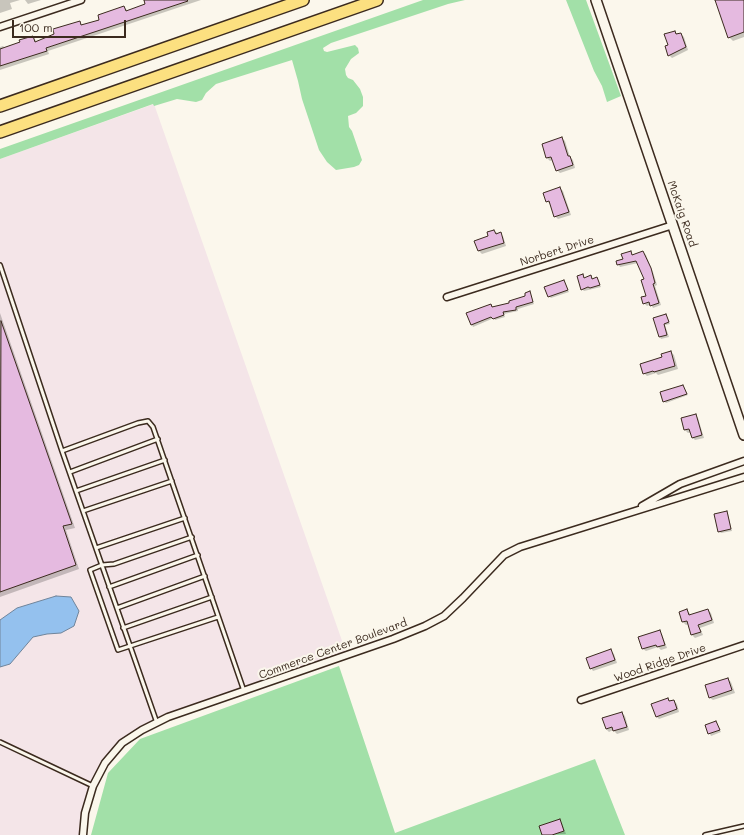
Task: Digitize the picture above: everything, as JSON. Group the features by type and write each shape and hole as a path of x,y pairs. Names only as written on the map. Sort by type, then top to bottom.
{"highway":[{"path":"0,106 304,0"},
{"path":"0,132 377,0"}],"street":[{"path":"0,27 81,0"},
{"name":"McKaig Road","path":"596,0 744,435"},
{"name":"Norbert Drive","path":"447,297 673,224"},
{"name":"Commerce Center Boulevard","path":"630,512 680,484 744,461"},
{"name":"Commerce Center Boulevard","path":"83,835 85,813 93,786 105,763 122,743 142,730 168,718 393,639 425,626 444,616 504,555 520,547 538,540 744,477"},
{"name":"Wood Ridge Drive","path":"582,700 744,645"}],"lane":[{"path":"0,265 62,451 157,723"},
{"path":"62,451 138,424 148,422 153,427 244,691"},
{"path":"70,472 158,439"},
{"path":"76,491 165,460"},
{"path":"84,511 172,481"},
{"path":"96,548 185,518"},
{"path":"192,537 114,564 102,565 90,570 118,650 218,617"},
{"path":"109,587 198,555"},
{"path":"117,608 205,576"},
{"path":"123,628 212,597"},
{"path":"0,742 93,786"},
{"path":"705,835 744,826"}],"shaded area":[{"path":"154,104 347,655 168,717 122,743 105,763 93,786 83,835 0,835 0,159"}],"green space":[{"path":"423,0 465,0 448,4 331,43 323,48 324,51 327,52 355,45 358,48 359,53 351,59 345,69 346,75 348,78 353,80 360,89 363,97 363,106 356,113 348,116 349,127 352,131 362,160 359,165 354,167 336,170 327,162 319,150 302,99 292,60 216,84 206,93 202,100 196,102 177,99 154,106 153,104 0,159 0,149"},
{"path":"566,0 586,0 621,96 607,102 602,86 594,71"},
{"path":"339,666 395,833 595,759 625,835 91,835 108,773 140,739"}],"water":[{"path":"56,596 71,597 79,611 74,626 61,633 33,637 10,664 0,667 0,620 17,608"}],"building":[{"path":"144,0 188,1 46,48 47,51 0,66 0,49 20,42 19,40 33,36 35,42 54,34 53,29 80,21 81,25 99,20 98,15 124,6 126,11 145,4"},
{"path":"715,0 744,0 744,32 728,38"},
{"path":"675,31 676,34 681,33 686,47 668,56 665,46 668,45 664,34"},
{"path":"562,137 568,156 570,156 573,165 556,171 551,157 546,158 542,144"},
{"path":"560,187 569,212 554,217 549,201 546,202 543,193"},
{"path":"494,230 496,234 501,232 504,243 478,251 474,241 488,236 487,232"},
{"path":"631,251 632,255 643,251 651,268 655,283 653,284 659,303 650,306 649,302 643,304 641,297 646,296 641,280 644,279 636,261 617,265 616,261 623,259 621,254"},
{"path":"583,274 584,278 591,275 592,279 597,277 600,285 581,290 577,276"},
{"path":"564,280 568,290 548,297 544,287"},
{"path":"530,291 533,302 516,307 516,310 503,312 504,315 493,319 491,317 471,325 466,313 491,304 492,307 509,303 509,301 525,296 525,293"},
{"path":"666,314 669,322 664,324 667,335 659,337 653,318"},
{"path":"1,321 72,524 63,526 76,565 0,592"},
{"path":"671,351 675,366 643,374 640,364 662,357 661,354"},
{"path":"683,385 687,394 663,402 660,392"},
{"path":"696,414 702,435 692,438 689,429 684,430 681,418"},
{"path":"727,511 731,529 718,532 714,514"},
{"path":"687,609 689,615 708,609 712,620 698,625 701,632 691,635 687,621 682,622 679,612"},
{"path":"660,630 665,645 657,647 656,645 642,649 638,637"},
{"path":"611,649 615,660 590,669 586,658"},
{"path":"728,678 732,690 709,698 705,685"},
{"path":"668,698 669,701 674,700 677,709 656,717 651,704"},
{"path":"622,712 627,727 613,731 612,727 606,729 602,718"},
{"path":"716,721 720,730 708,734 705,725"},
{"path":"560,819 564,831 552,835 542,835 539,826"}]}
